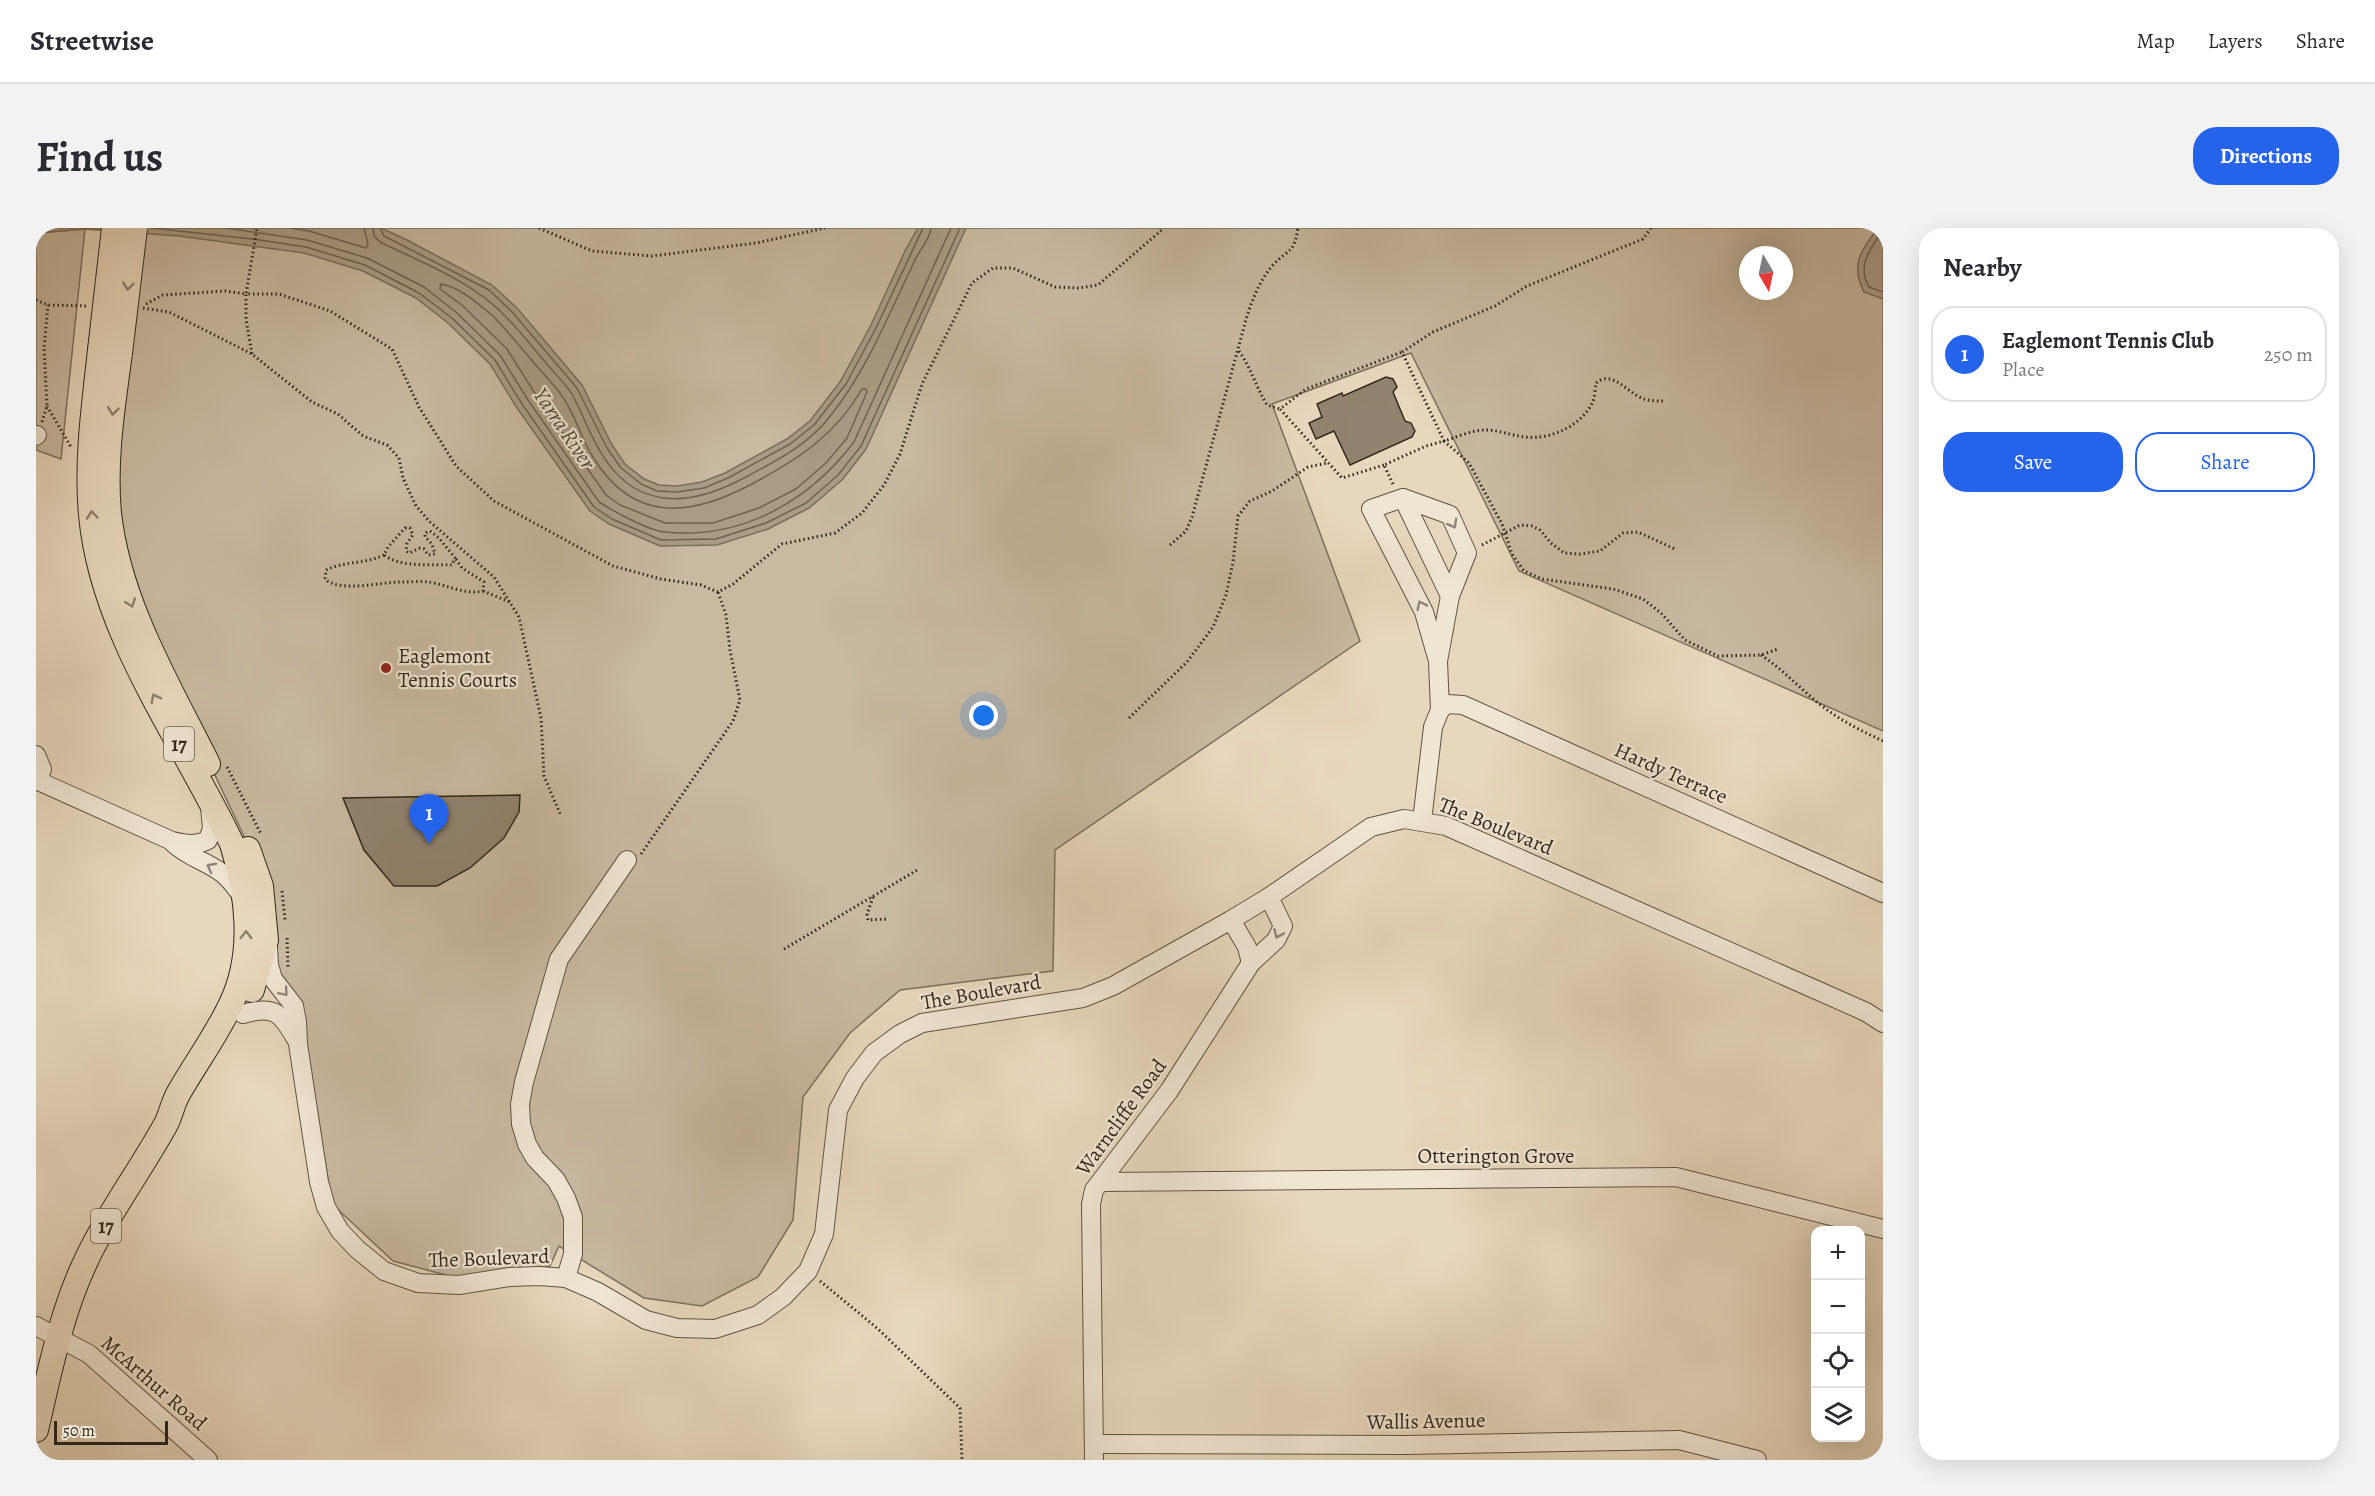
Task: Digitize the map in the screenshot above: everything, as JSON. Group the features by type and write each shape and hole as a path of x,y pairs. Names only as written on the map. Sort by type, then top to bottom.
{"main road":[{"name":"17","path":"114,228 108,454 110,514 124,584 140,625 239,826 256,867 264,908 276,939 243,1014 190,1102 167,1122"},
{"name":"17","path":"36,1430 58,1336 84,1265 129,1182 167,1122 177,1096 233,1002 246,948 242,874 232,844 135,659 113,609 98,560 91,515 90,440 135,228"}],"street":[{"path":"1399,495 1450,596"},
{"path":"1422,821 1433,727 1440,710 1437,661 1425,612 1371,509 1399,495 1450,515 1467,553 1450,596 1437,661"},
{"name":"Hardy Terrace","path":"1440,710 1447,705 1463,705 1883,893"},
{"path":"36,755 42,769 37,780 172,841 199,844 208,840 212,819 209,799"},
{"name":"The Boulevard","path":"276,939 270,972 294,1006 319,1182 326,1207 340,1231 357,1249 384,1271 418,1283 459,1286 510,1277 566,1278 598,1292 646,1320 677,1328 715,1329 758,1315 783,1297 808,1271 824,1234 838,1110 855,1078 874,1053 900,1034 922,1023 1083,998 1113,986 1269,897 1371,827 1404,819 1422,821 1457,831 1866,1012 1883,1023"},
{"path":"172,841 184,853 223,873 230,879 244,900"},
{"path":"566,1278 573,1254 573,1217 556,1180 535,1158 527,1144 521,1124 520,1104 524,1082 560,959 627,860"},
{"name":"Warncliffe Road","path":"1094,1452 1091,1204 1094,1190 1169,1092 1251,963 1276,940 1283,926 1269,897"},
{"path":"1231,920 1247,947 1251,963"},
{"name":"The Boulevard","path":"243,1014 256,1010 272,1011 283,1017 298,1044"},
{"name":"Otterington Grove","path":"1102,1182 1676,1177 1883,1229"},
{"name":"McArthur Road","path":"36,1326 89,1354 208,1460"},
{"name":"Wallis Avenue","path":"1094,1452 1407,1452 1679,1440 1757,1460"}],"path":[{"path":"252,354 246,319 246,294 257,228"},
{"path":"539,228 592,251 652,256 756,243 825,228"},
{"path":"718,592 733,584 782,544 834,533 862,513 884,485 900,454 922,384 972,283 993,268 1013,268 1055,287 1079,288 1098,285 1164,228"},
{"path":"1170,545 1186,531 1192,517 1256,290 1272,266 1295,246 1298,228"},
{"path":"1280,409 1306,389 1402,352 1433,332 1495,306 1527,286 1643,239 1651,228"},
{"path":"561,816 544,776 541,718 519,617 494,576 430,522 417,507 403,478 399,458 387,445 363,436 338,414 312,402 252,354 169,312 138,308 163,295 225,291 246,294 279,294 330,311 392,349 419,407 456,466 494,501 613,566 661,579 701,585 718,592 726,615 740,700 733,721 641,855 627,860"},
{"path":"36,300 48,305 93,306"},
{"path":"37,436 47,406 44,348 48,305"},
{"path":"1239,351 1250,367 1257,389 1267,405 1280,409 1342,478 1384,465 1426,446 1482,430 1500,431 1526,437 1557,433 1566,429 1585,413 1593,401 1596,382 1601,379 1609,378 1642,399 1664,401"},
{"path":"1402,352 1444,441 1469,463 1505,533 1517,563 1524,571 1542,579 1614,589 1643,599 1661,613 1685,640 1718,656 1761,655 1778,649"},
{"path":"47,406 72,449"},
{"path":"1129,718 1187,662 1213,627 1226,595 1233,562 1238,516 1250,501 1272,491 1308,467 1327,463"},
{"path":"1384,465 1399,495"},
{"path":"430,522 430,531"},
{"path":"1467,553 1520,525 1532,526 1540,530 1564,553 1580,554 1600,550 1623,533 1638,532 1675,549"},
{"path":"430,531 425,533 425,537 432,544 435,554 428,555 424,549 420,548 409,554 406,551 407,543 413,536 410,528 405,528 392,541 384,555 369,562 333,566 326,570 325,579 330,584 342,586 429,582 473,593 483,591 512,603"},
{"path":"430,531 439,538 462,568 484,582 483,591"},
{"path":"384,555 393,561 404,563 452,565 455,558"},
{"path":"1761,655 1777,665 1842,721 1883,741"},
{"path":"226,764 265,842"},
{"path":"784,949 919,869"},
{"path":"280,885 286,926"},
{"path":"873,895 867,914 868,920 887,919"},
{"path":"276,939 287,972"},
{"path":"808,1271 877,1328 960,1408 962,1460"}],"shaded area":[{"path":"128,228 1883,228 1883,731 1519,571 1411,353 1272,404 1360,641 1055,850 1053,971 900,990 850,1033 803,1097 793,1220 758,1277 702,1306 644,1298 559,1246 550,1266 457,1278 393,1261 332,1204 299,1001 264,948 252,853 132,601 109,497"},
{"path":"85,229 61,459 36,450 36,233"}],"water":[{"name":"Yarra River","path":"36,228 381,228 492,285 517,308 582,385 612,445 625,464 644,479 659,485 677,486 702,482 725,473 787,439 810,421 840,382 871,325 918,228 966,228 866,449 843,479 809,508 768,529 717,545 660,546 609,524 590,511 517,408 490,364 448,323 416,298 363,271 304,253 179,236 85,229 36,233"},
{"path":"1878,228 1883,228 1883,299 1864,292 1858,274 1862,251"}],"building":[{"path":"1386,377 1393,379 1397,387 1393,392 1405,421 1411,423 1415,431 1412,437 1350,465 1334,431 1316,439 1309,423 1322,417 1317,404 1342,393 1343,396"},
{"path":"520,795 519,812 504,838 470,868 437,886 394,886 364,850 343,798"}],"place":[{"name":"Eaglemont Tennis Courts","path":"386,668"},
{"name":"Eaglemont Tennis Club","path":"429,844"}]}
